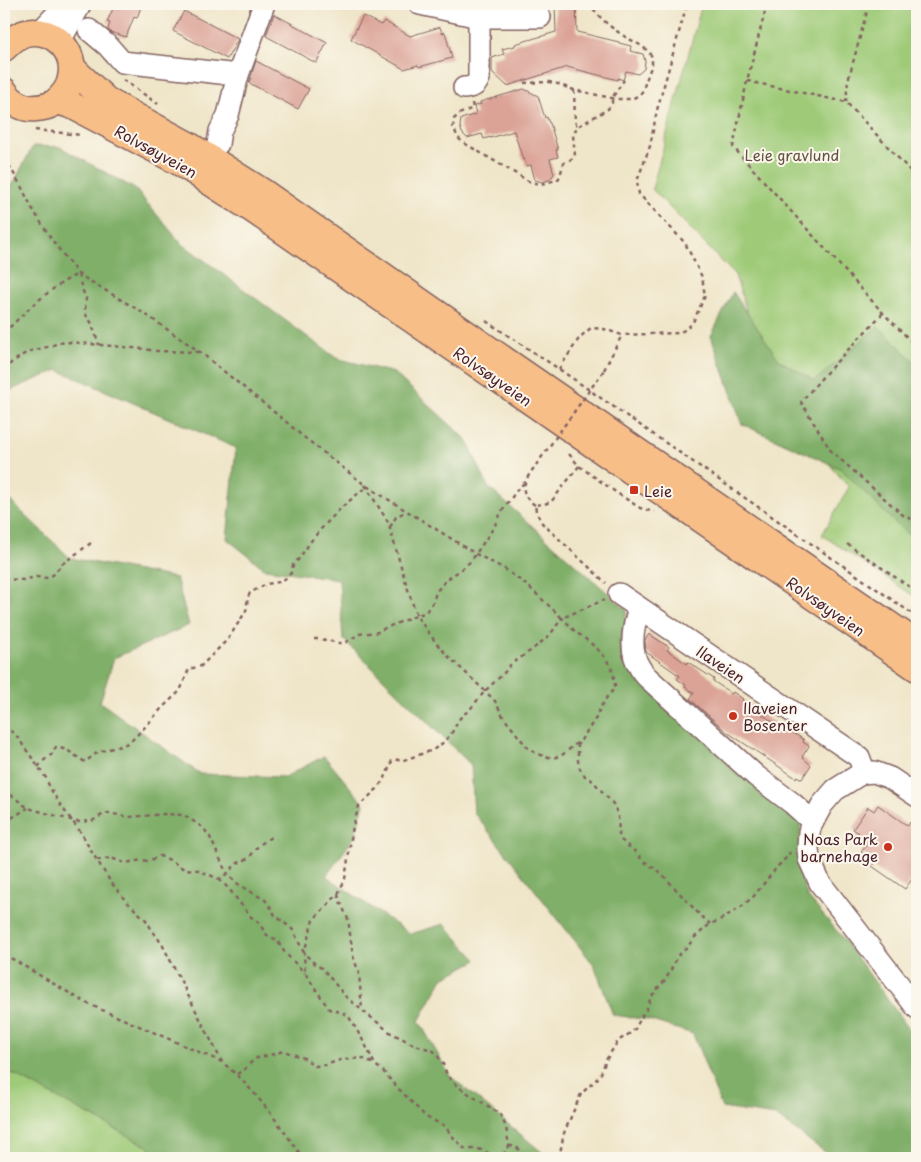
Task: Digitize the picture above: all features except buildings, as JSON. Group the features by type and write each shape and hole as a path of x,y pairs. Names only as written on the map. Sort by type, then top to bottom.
{"main road":[{"path":"4,92 19,105 32,109 46,107 58,101 70,87 73,69 70,54 50,37 24,33 6,42"},
{"name":"Rolvsøyveien","path":"73,69 107,101 190,146 260,190 917,644"},
{"name":"Rolvsøyveien","path":"58,101 73,106 181,163 244,204 917,668"}],"street":[{"path":"50,37 66,4"},
{"path":"50,37 80,4"},
{"path":"218,144 220,131 228,115 238,75 264,4"},
{"path":"420,4 479,17 540,17"},
{"path":"466,88 476,85 479,78 479,17"},
{"path":"89,30 108,46 122,62 238,75"},
{"name":"Ilaveien","path":"619,594 859,757 862,773"},
{"path":"639,608 635,620 632,647 639,667 648,678 756,776 813,822"},
{"path":"917,796 890,778 874,772 862,773 835,790 822,805 809,832 808,849 809,859 820,883 917,1008"}],"path":[{"path":"524,84 549,82 574,90 612,98 632,99 642,92 652,64 652,57 645,49 602,20 590,4"},
{"path":"559,369 580,337 591,328 604,329 622,335 678,333 687,329 693,322 705,296 702,276 685,242 639,194 637,181 650,146 657,110 687,4"},
{"path":"766,4 746,82 733,147 883,313 917,347"},
{"path":"846,102 848,82 869,4"},
{"path":"466,88 473,108 459,114 454,119 453,127 458,138 471,148 530,182 541,184 558,180 564,163 574,156 573,135 577,127 608,109 612,103 612,98 624,80"},
{"path":"746,82 846,102 917,178"},
{"path":"574,90 575,121 577,127"},
{"path":"4,158 47,232 78,274 86,298 86,316 91,322 99,345"},
{"path":"4,333 49,292 78,274"},
{"path":"78,274 145,314 200,352 365,486 476,554 505,569 529,587 576,632 602,653 610,666 615,688 607,697 591,726 578,743 561,756 552,758 537,754 531,750 522,742 504,718 495,701 438,644 418,616 407,588 388,522 365,486"},
{"path":"883,313 801,402 831,451 903,515 917,522"},
{"path":"314,639 320,638 345,643 359,634 379,632 426,612 433,602 436,592 446,580 463,568 476,554 502,511 604,370 622,335"},
{"path":"4,371 27,352 58,343 70,342 157,351 200,352"},
{"path":"524,483 525,492 530,501 536,505 551,502 579,466"},
{"path":"38,767 51,755 56,747 67,750 85,762 98,752 124,745 132,740 180,691 189,669 201,666 228,639 246,611 250,593 266,584 280,582 286,578 293,565 321,529 365,486"},
{"path":"305,973 304,953 313,920 338,894 346,879 353,826 359,806 377,789 385,778 392,761 395,759 401,761 433,750 444,742 460,718 485,691 511,664 534,649 550,635 562,618 619,594 542,523 536,511 536,505"},
{"path":"390,528 396,517 406,511"},
{"path":"4,579 46,578 91,543"},
{"path":"846,544 917,592"},
{"path":"4,726 16,735 46,778 50,788 82,834 110,881 125,900 146,920 162,944 222,1062"},
{"path":"578,743 580,769 614,805 618,816 621,840 638,854 642,860 660,872 710,924"},
{"path":"4,790 28,808 78,822 88,822 108,813 129,817 166,814 184,815 202,827 209,835 227,874 238,884 268,903 275,914 293,930 304,953 324,970 345,996 391,1033 414,1045 436,1053 447,1075 457,1086 500,1114 506,1127 509,1146 501,1158"},
{"path":"4,821 13,818 28,808"},
{"path":"219,879 227,874 236,864 249,858 258,846 271,837"},
{"path":"560,1158 564,1132 581,1094 600,1076 614,1045 635,1029 651,997 666,979 678,956 694,937 710,924 741,907 753,897 788,856 790,846"},
{"path":"97,860 111,858 126,863 142,860 148,861 160,856 184,869 202,871 219,879 251,917 258,922 267,935 277,940 286,953 305,973 330,1009 349,1017 366,1044 375,1065"},
{"path":"338,894 348,918 353,956 359,973 363,1011"},
{"path":"4,954 86,1003 222,1062 237,1074 270,1111 303,1158"},
{"path":"237,1074 257,1058 284,1051 304,1058 316,1066 340,1060 362,1058 382,1070 426,1117 445,1126 460,1145 465,1148 485,1151 495,1158"},
{"path":"509,1146 513,1146 529,1158"}],"green space":[{"name":"Leie gravlund","path":"702,4 917,4 917,598 822,535 849,487 777,403 735,275 652,189"},
{"path":"33,146 60,147 135,189 181,243 336,358 394,373 467,440 488,487 627,610 621,661 801,808 799,869 807,896 842,937 917,1040 917,1158 833,1158 776,1116 722,1108 693,1034 649,1020 613,1015 594,965 474,813 471,765 343,639 339,579 265,569 227,539 236,448 58,370 4,393 4,201"},
{"path":"733,292 779,360 815,381 878,326 917,364 917,539 902,530 841,469 742,424 711,336"},
{"path":"4,495 70,558 176,578 189,625 114,658 100,702 200,774 285,777 324,756 364,804 354,838 326,876 410,934 444,924 477,960 443,978 419,1021 450,1076 549,1158 169,1158 4,1069"},
{"path":"4,1069 169,1158 4,1158"}],"place":[{"name":"Leie","path":"634,490"},
{"name":"Ilaveien Bosenter","path":"733,716"},
{"name":"Noas Park barnehage","path":"888,847"}]}
